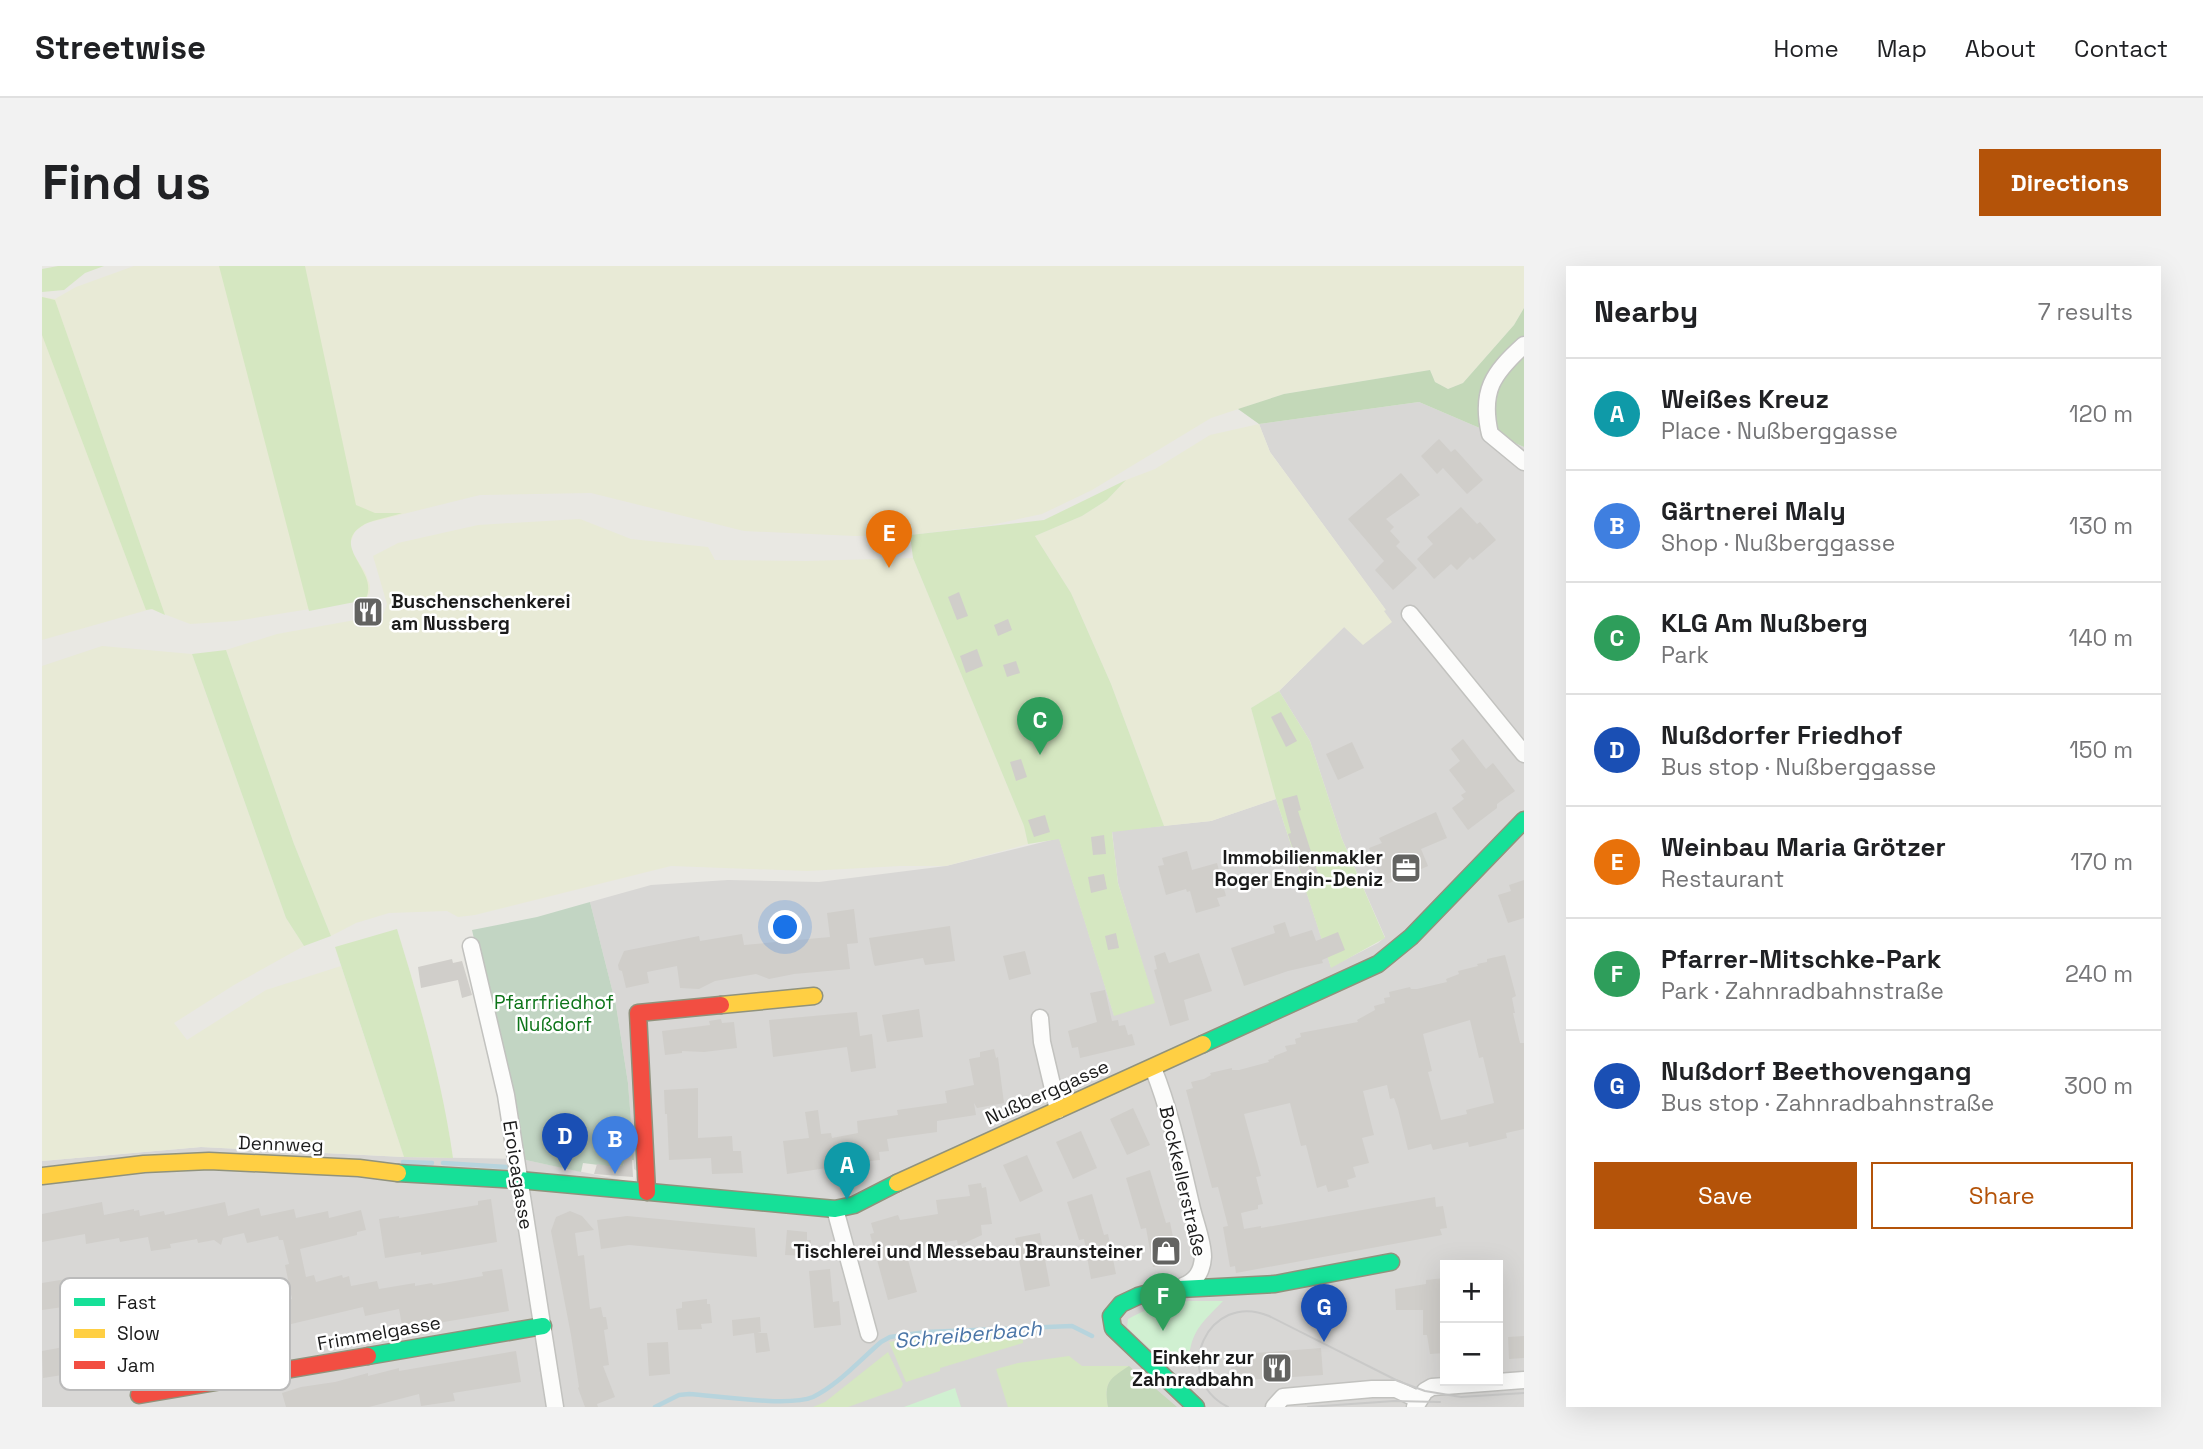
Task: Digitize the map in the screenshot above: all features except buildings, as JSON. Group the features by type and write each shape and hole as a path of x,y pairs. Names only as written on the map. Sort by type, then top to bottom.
{"street":[{"path":"1524,345 1496,373 1490,385 1486,406 1490,434 1524,462"},
{"path":"1410,614 1524,754"},
{"name":"Nußberggasse","path":"519,1180 835,1209 854,1205 898,1182 1355,976 1386,958 1411,937 1524,820"},
{"name":"Eroicagasse","path":"471,946 500,1065 555,1407"},
{"path":"647,1192 638,1013 814,996"},
{"path":"1040,1018 1042,1042 1058,1110"},
{"name":"Bockkellerstraße","path":"1153,1068 1181,1159 1203,1255 1199,1275 1183,1286"},
{"name":"Dennweg","path":"42,1176 144,1164 209,1161 359,1168 378,1172 519,1180"},
{"path":"835,1209 869,1334"},
{"path":"1196,1407 1118,1334 1111,1321 1114,1311 1124,1302 1183,1286 1274,1284 1391,1262"},
{"name":"Frimmelgasse","path":"290,1369 543,1326"},
{"path":"1275,1407 1283,1397 1371,1389 1396,1389 1417,1403 1424,1391 1438,1385 1524,1380"},
{"name":"Frimmelgasse","path":"139,1395 168,1390"}],"shaded area":[{"path":"1419,402 1524,447 1524,1407 42,1407 42,1161 201,1147 404,1157 521,1159 635,1183 637,1171 634,1169 628,1083 616,1005 590,902 651,885 728,880 819,882 946,866 1059,838 1114,1015 1154,1002 1118,883 1112,831 1211,821 1276,799 1331,967 1378,943 1385,937 1342,839 1310,741 1279,691 1344,627 1385,609 1270,452 1259,424"}],"green space":[{"path":"58,266 104,266 85,273 64,290 42,292 42,269"},
{"path":"134,266 1524,266 1524,308 1514,325 1463,383 1448,389 1435,382 1430,370 1284,394 1211,418 1092,490 1042,514 991,525 910,535 855,536 744,531 591,493 480,495 367,523 355,531 350,544 351,550 370,585 370,593 365,600 236,621 190,624 151,609 42,640 42,297 55,299 76,287"},
{"path":"219,266 305,266 356,505 375,513 402,513 369,522 354,532 352,550 367,579 365,600 309,611"},
{"path":"42,297 55,300 165,615 152,609 146,610 42,335"},
{"path":"1524,308 1524,447 1419,402 1259,424 1238,409 1284,394 1430,370 1435,382 1448,389 1463,383 1514,325"},
{"path":"1259,424 1270,452 1386,610 1384,611 1392,622 1363,645 1344,627 1279,691 1251,708 1276,799 1211,821 1164,826 1111,684 1071,593 1035,536 1082,516 1107,500 1126,480 1155,469 1210,435"},
{"path":"1126,480 1107,500 1082,516 1035,536 1071,593 1111,684 1164,826 1112,832 1118,883 1155,1003 1114,1016 1059,839 1028,844 1024,826 913,558 910,535 1044,520"},
{"path":"580,519 631,539 708,547 715,560 913,558 1024,826 1028,844 946,866 807,871 671,866 475,915 458,917 447,911 389,913 356,923 331,936 294,844 226,650 277,634 383,615 387,604 373,556 398,543 478,525"},
{"path":"102,646 192,654 286,918 304,946 234,985 174,1023 187,1040 266,990 341,966 404,1157 201,1147 42,1161 42,666"},
{"path":"226,650 294,844 331,936 304,946 286,918 192,654"},
{"path":"1279,691 1310,741 1342,839 1385,938 1331,968 1276,799 1251,708"},
{"name":"Pfarrfriedhof Nußdorf","path":"590,902 616,1005 628,1083 634,1160 625,1160 623,1166 614,1167 583,1163 581,1172 521,1159 499,1046 472,930 537,917"},
{"path":"397,929 437,1071 453,1158 404,1157 335,947"},
{"path":"1189,1301 1223,1301 1204,1320 1196,1333 1189,1359 1163,1361 1127,1327 1128,1319 1142,1312"},
{"path":"1022,1330 1023,1343 940,1368 940,1371 906,1382 889,1342 942,1333"},
{"path":"888,1352 903,1384 901,1388 848,1407 813,1407 825,1402"},
{"path":"1069,1356 1082,1366 1129,1366 1109,1382 1108,1407 1008,1407 996,1369"},
{"path":"1129,1366 1177,1407 1108,1407 1107,1392 1110,1382"},
{"path":"955,1388 961,1407 904,1407"}],"waterway":[{"path":"403,1162 432,1163"},
{"path":"443,1163 506,1167"},
{"name":"Schreiberbach","path":"655,1407 679,1395 689,1394 771,1401 813,1397 840,1379 890,1337 926,1332 1072,1326 1092,1336"}],"tram line":[{"path":"1228,1407 1210,1393 1201,1376 1199,1358 1204,1340 1214,1325 1229,1315 1247,1311 1269,1316 1398,1381 1425,1391 1461,1397 1524,1393"},
{"path":"1308,1407 1394,1401 1440,1402"}],"traffic: fast":[{"path":"1203,1044 1378,964 1411,937 1524,820"},
{"path":"398,1173 519,1180 835,1209 854,1205 897,1183"},
{"path":"1196,1407 1113,1328 1111,1316 1121,1304 1160,1290 1275,1284 1391,1262"},
{"path":"368,1356 543,1326"}],"traffic: slow":[{"path":"721,1005 814,996"},
{"path":"897,1183 1203,1044"},
{"path":"42,1176 144,1164 209,1161 359,1168 398,1173"}],"traffic: jam":[{"path":"647,1192 638,1013 721,1005"},
{"path":"290,1369 368,1356"},
{"path":"139,1395 168,1390"}],"place":[{"name":"Weinbau Maria Grötzer","path":"889,568"},
{"name":"Buschenschenkerei am Nussberg","path":"368,612"},
{"name":"KLG Am Nußberg","path":"1040,755"},
{"name":"Immobilienmakler Roger Engin-Deniz","path":"1406,868"},
{"name":"Nußdorfer Friedhof","path":"565,1171"},
{"name":"Gärtnerei Maly","path":"615,1174"},
{"name":"Weißes Kreuz","path":"847,1200"},
{"name":"Tischlerei und Messebau Braunsteiner","path":"1166,1251"},
{"name":"Pfarrer-Mitschke-Park","path":"1163,1331"},
{"name":"Nußdorf Beethovengang","path":"1324,1342"},
{"name":"Einkehr zur Zahnradbahn","path":"1277,1368"}]}
